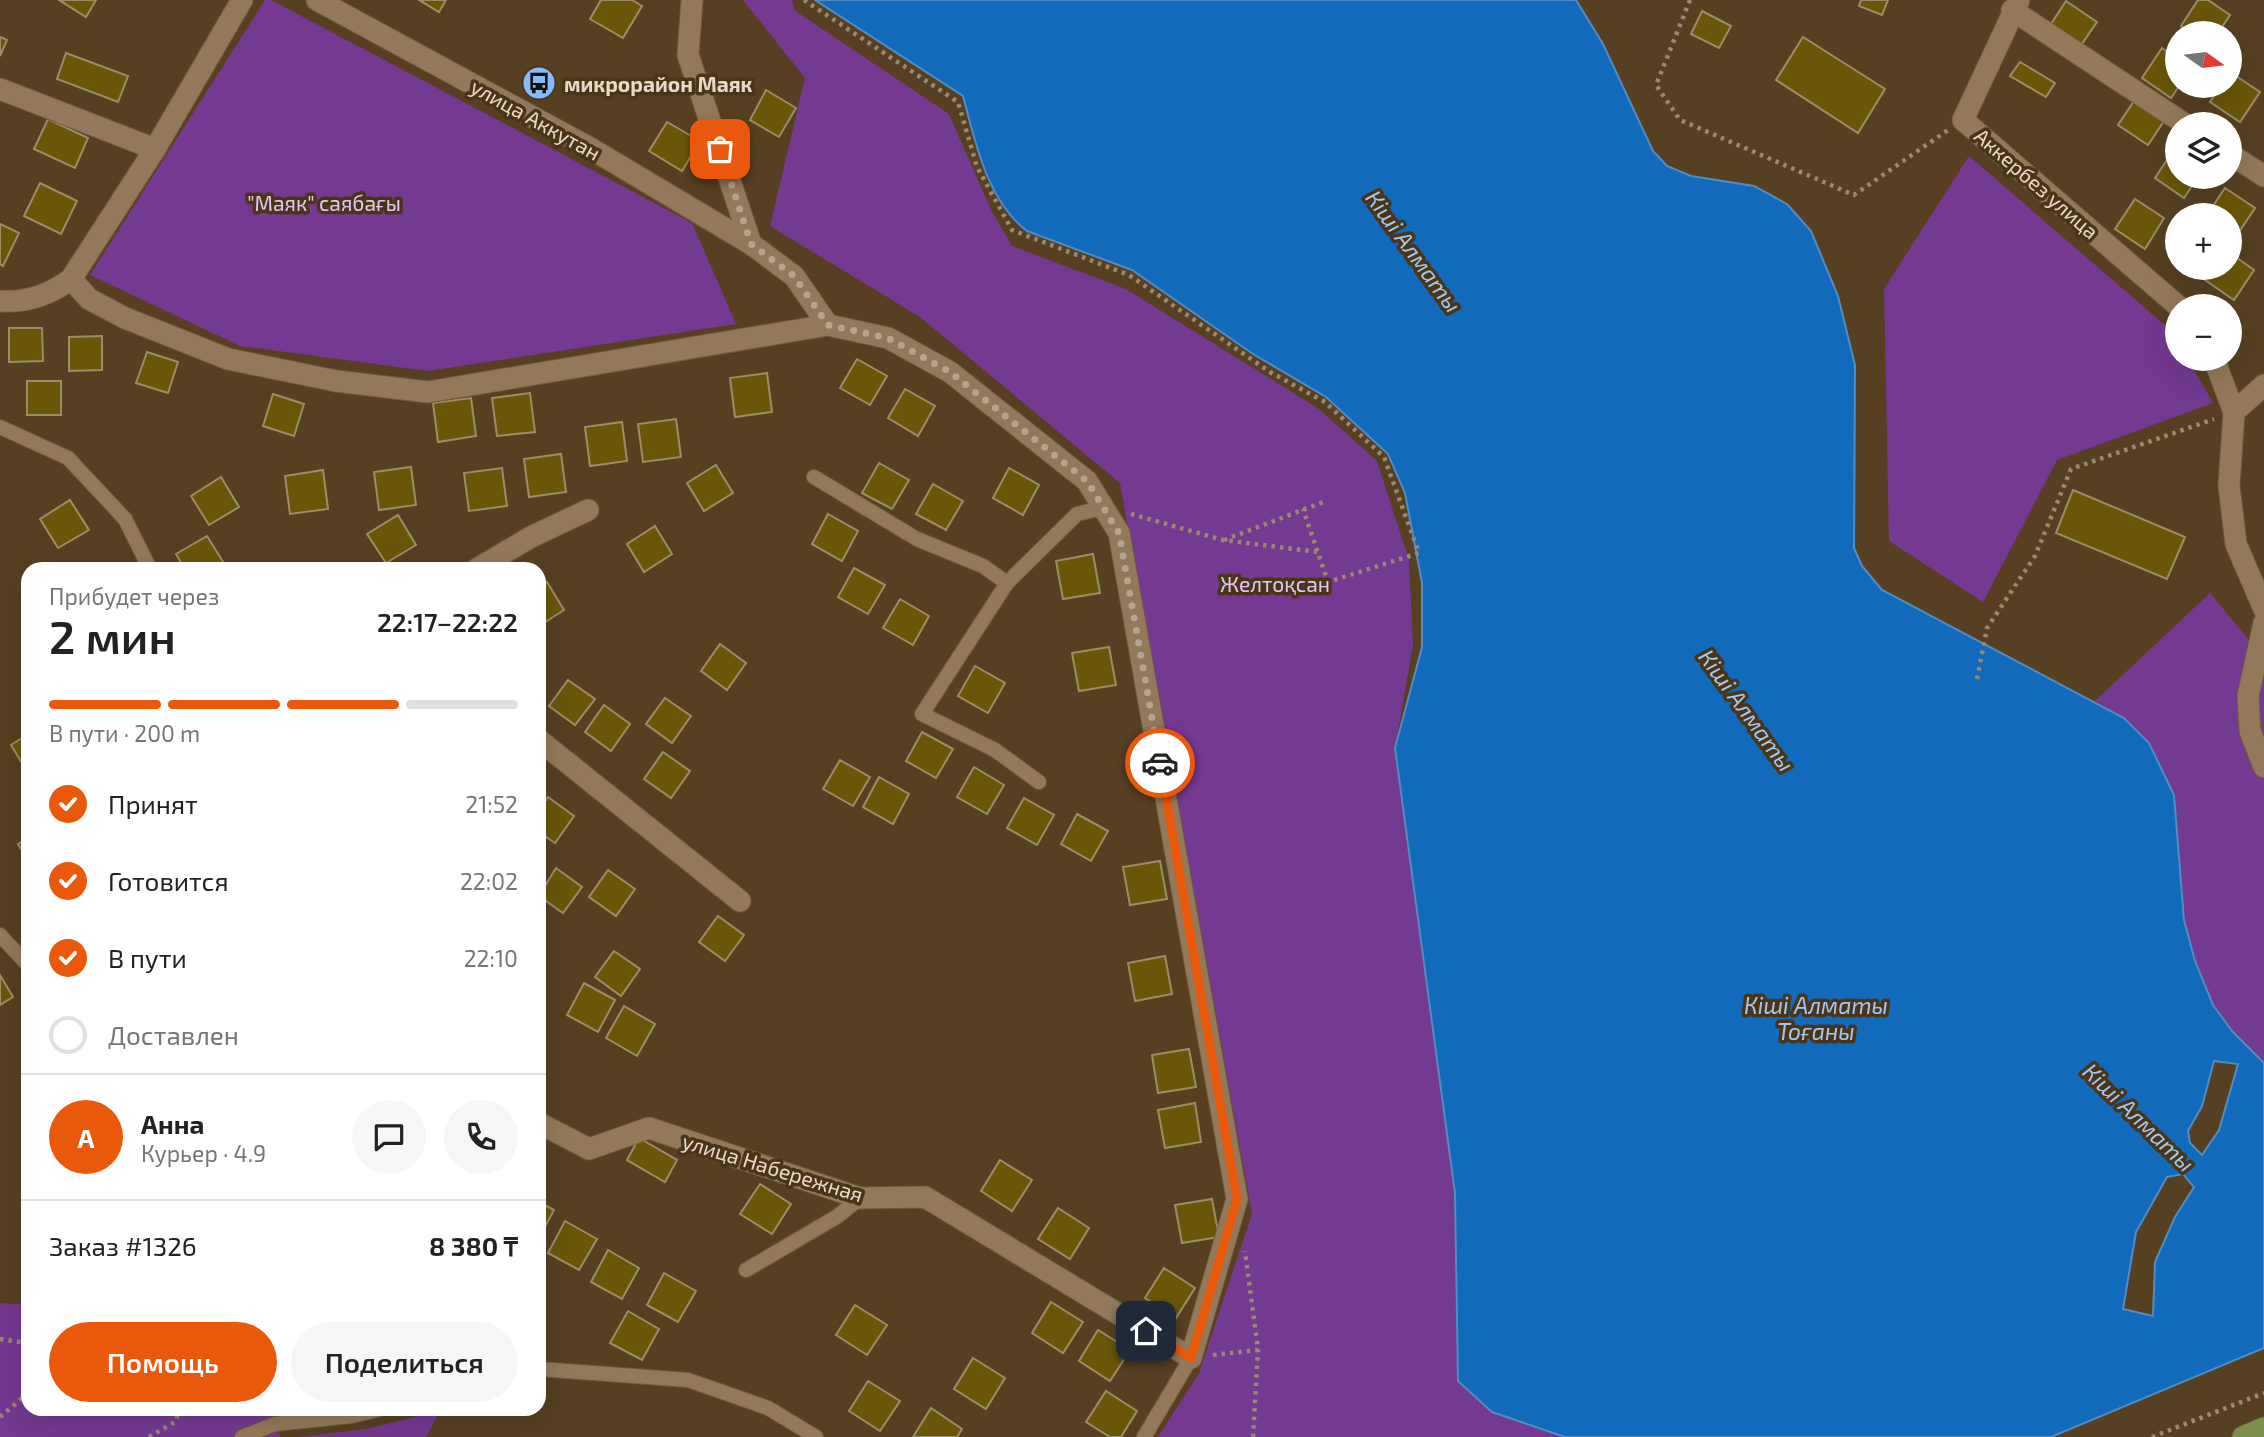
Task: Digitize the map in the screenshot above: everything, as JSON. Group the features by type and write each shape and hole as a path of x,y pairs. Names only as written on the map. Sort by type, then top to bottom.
{"main road":[{"path":"2243,1437 2264,1428"}],"street":[{"path":"0,301 14,302 55,291 71,279 155,149 242,0"},
{"name":"улица Аккутан","path":"317,0 590,148 751,244 794,276 828,325"},
{"path":"692,0 688,55 751,244"},
{"path":"2016,5 2168,112"},
{"name":"Аккербез улица","path":"2016,5 1964,120 2165,295"},
{"path":"0,89 155,149"},
{"path":"2242,162 2264,176"},
{"path":"71,279 89,299 125,318 229,359 336,381 428,392 828,325 888,338 950,372 1087,481 1106,507 1119,533 1237,1199 1191,1358"},
{"path":"2219,371 2234,412 2229,486 2236,544 2264,609"},
{"path":"2234,412 2264,384"},
{"path":"489,562 531,537 588,510"},
{"path":"2264,622 2248,696 2250,732 2264,767"},
{"path":"546,746 740,901"},
{"name":"улица Набережная","path":"546,1127 589,1149 649,1128 860,1198 925,1197 1191,1358"}],"lane":[{"path":"0,427 68,458 125,519 146,562"},
{"path":"814,477 917,539 983,566 1007,583"},
{"path":"1039,782 995,750 922,714 1007,583 1077,514 1106,507"},
{"path":"0,935 21,958"},
{"path":"746,1270 838,1216 860,1198"},
{"path":"1144,1437 1191,1358"},
{"path":"546,1370 688,1380 768,1408 816,1437"},
{"path":"242,1437 275,1424 352,1416"}],"path":[{"path":"804,0 958,102 977,167 1012,230 1129,275 1270,372 1325,402 1384,457 1419,553 1328,582 1303,509"},
{"path":"1690,0 1656,85 1680,120 1854,195 1964,120"},
{"path":"1977,679 1987,628 2035,555 2071,469 2234,412"},
{"path":"1223,540 1326,500"},
{"path":"1106,507 1223,540 1318,552"},
{"path":"1245,1248 1258,1350 1253,1437"},
{"path":"0,1339 21,1342"},
{"path":"1191,1358 1258,1350"},
{"path":"2152,1437 2264,1393"},
{"path":"0,1418 21,1399"},
{"path":"149,1437 175,1422 177,1416"}],"green space":[{"name":"\"Маяк\" саябағы","path":"265,0 271,0 692,223 736,324 428,371 240,346 90,275"},
{"name":"Желтоқсан","path":"743,0 792,0 794,10 949,114 991,210 1012,246 1126,289 1319,409 1377,461 1409,560 1413,645 1395,748 1455,1193 1458,1381 1492,1412 1565,1437 1158,1437 1199,1373 1252,1214 1120,483 920,317 770,226 805,78"},
{"path":"1969,156 2165,325 2165,371 2195,371 2213,403 2057,460 1983,602 1889,541 1884,289"},
{"path":"2210,593 2264,658 2264,1063 2233,1033 2221,1017 2195,962 2185,923 2176,819 2170,788 2156,758 2133,729 2095,701"},
{"path":"0,1303 21,1304 21,1416 278,1416 280,1437 0,1437"},
{"path":"419,1416 437,1416 426,1437 299,1437 365,1429"}],"water":[{"name":"Кіші Алматы Тоғаны","path":"815,0 1576,0 1603,44 1653,151 1667,166 1691,176 1754,186 1787,204 1811,231 1838,296 1855,365 1854,548 1862,566 1882,590 2124,718 2149,743 2174,795 2184,920 2195,961 2213,1005 2232,1031 2264,1063 2264,1348 2051,1437 1565,1437 1492,1412 1458,1381 1455,1193 1395,748 1422,647 1422,583 1405,493 1388,454 1326,397 1253,354 1132,270 1027,231 1013,218 992,187 978,151 963,96","holes":["2214,1061 2238,1064 2219,1130 2202,1155 2190,1143 2188,1131 2202,1106","2183,1174 2194,1187 2175,1217 2155,1262 2153,1316 2123,1309 2136,1232 2167,1177"]}],"building":[{"path":"59,0 96,0 86,17"},
{"path":"419,0 446,0 439,12"},
{"path":"601,0 632,0 642,6 623,38 590,19"},
{"path":"1861,0 1888,0 1882,15 1859,6"},
{"path":"2198,0 2208,0 2230,15 2226,21 2184,21"},
{"path":"2066,1 2097,22 2081,45 2051,24"},
{"path":"1702,11 1731,26 1719,48 1691,34"},
{"path":"0,37 7,40 0,56"},
{"path":"1803,37 1885,89 1858,133 1776,80"},
{"path":"2162,48 2165,50 2165,94 2142,78"},
{"path":"66,53 128,76 118,102 57,79"},
{"path":"2020,62 2055,83 2046,97 2010,76"},
{"path":"2242,80 2260,92 2242,119 2242,112 2225,112 2210,102 2213,98 2242,98"},
{"path":"766,90 796,108 779,137 750,120"},
{"path":"2138,95 2165,113 2165,120 2148,145 2118,125"},
{"path":"48,119 88,138 75,168 34,149"},
{"path":"667,122 700,141 682,171 649,151"},
{"path":"2165,163 2165,185 2155,178"},
{"path":"40,183 77,201 61,234 24,216"},
{"path":"2171,189 2190,189 2184,198"},
{"path":"2226,189 2255,208 2242,228 2242,203 2215,203"},
{"path":"2135,199 2164,218 2145,249 2115,229"},
{"path":"0,224 19,233 3,266 0,264"},
{"path":"2242,262 2254,270 2238,294 2225,294 2205,280 2242,280"},
{"path":"9,328 42,328 43,361 9,362"},
{"path":"102,336 102,370 69,371 69,337"},
{"path":"147,352 178,362 168,393 136,383"},
{"path":"857,359 887,376 870,405 840,388"},
{"path":"767,373 772,412 735,417 730,378"},
{"path":"27,381 61,381 61,415 27,415"},
{"path":"905,389 935,406 918,436 888,418"},
{"path":"530,393 535,432 497,436 492,398"},
{"path":"273,394 304,404 294,436 263,426"},
{"path":"471,398 476,436 438,442 433,403"},
{"path":"676,419 681,457 643,462 638,424"},
{"path":"622,422 627,461 590,466 585,427"},
{"path":"561,454 566,492 529,497 524,459"},
{"path":"879,463 909,480 892,509 862,493"},
{"path":"716,465 733,493 704,511 687,483"},
{"path":"411,467 416,505 379,510 374,472"},
{"path":"502,468 507,506 469,511 464,473"},
{"path":"1009,468 1039,485 1023,515 993,498"},
{"path":"323,470 328,509 290,514 285,476"},
{"path":"221,477 239,507 209,525 191,496"},
{"path":"933,484 963,501 946,530 916,514"},
{"path":"2073,490 2185,537 2167,579 2056,533"},
{"path":"70,500 89,530 58,548 40,519"},
{"path":"828,514 858,531 842,561 812,544"},
{"path":"398,515 416,545 385,562 367,534"},
{"path":"655,526 672,554 644,572 627,544"},
{"path":"207,536 223,562 181,562 176,554"},
{"path":"1093,554 1100,593 1063,599 1056,561"},
{"path":"854,568 885,585 868,614 838,597"},
{"path":"546,583 564,610 546,622"},
{"path":"900,599 929,616 913,645 883,628"},
{"path":"720,644 746,663 727,690 701,671"},
{"path":"1109,647 1116,685 1079,691 1072,653"},
{"path":"975,666 1005,683 988,713 958,696"},
{"path":"568,680 595,699 575,725 549,706"},
{"path":"665,698 691,716 672,743 646,724"},
{"path":"604,705 630,724 611,751 585,732"},
{"path":"922,732 953,749 936,778 906,761"},
{"path":"21,739 21,761 11,745"},
{"path":"663,752 690,771 671,798 644,779"},
{"path":"840,760 870,777 853,806 823,789"},
{"path":"974,767 1004,785 987,814 957,797"},
{"path":"879,777 909,794 893,824 863,807"},
{"path":"548,797 574,816 555,843 546,837"},
{"path":"1024,798 1054,815 1037,845 1007,828"},
{"path":"1077,814 1108,831 1091,861 1061,844"},
{"path":"1160,861 1167,899 1130,905 1123,867"},
{"path":"556,868 582,887 563,913 546,901 546,884"},
{"path":"608,870 635,889 616,916 589,897"},
{"path":"718,916 744,935 725,961 699,942"},
{"path":"614,951 640,969 621,996 595,977"},
{"path":"1165,956 1172,994 1135,1001 1128,963"},
{"path":"0,975 13,997 0,1005"},
{"path":"584,983 615,1000 598,1032 567,1015"},
{"path":"624,1006 655,1024 637,1056 606,1038"},
{"path":"1189,1049 1196,1087 1158,1093 1152,1055"},
{"path":"1195,1103 1201,1142 1165,1148 1158,1110"},
{"path":"639,1138 677,1160 665,1182 627,1160"},
{"path":"1000,1160 1032,1180 1012,1211 981,1191"},
{"path":"760,1184 791,1204 772,1234 740,1214"},
{"path":"1212,1199 1219,1237 1182,1243 1175,1205"},
{"path":"546,1206 554,1210 546,1225"},
{"path":"1058,1208 1089,1228 1070,1259 1038,1239"},
{"path":"565,1221 597,1239 579,1270 548,1253"},
{"path":"608,1250 639,1268 622,1299 591,1282"},
{"path":"1164,1268 1195,1288 1176,1318 1145,1298"},
{"path":"664,1273 696,1291 678,1322 647,1305"},
{"path":"1051,1302 1083,1322 1063,1353 1032,1333"},
{"path":"855,1305 887,1325 867,1355 836,1335"},
{"path":"628,1311 659,1329 642,1360 610,1343"},
{"path":"1098,1330 1130,1350 1110,1381 1079,1361"},
{"path":"973,1358 1005,1378 986,1409 954,1389"},
{"path":"868,1381 900,1401 880,1431 849,1411"},
{"path":"1106,1391 1137,1411 1121,1437 1110,1437 1086,1422"},
{"path":"931,1408 962,1429 957,1437 913,1437"}],"way so far":[{"path":"720,149 751,244 794,276 828,325 888,338 950,372 1087,481 1106,507 1119,533 1160,763"}],"place":[{"name":"микрорайон Маяк","path":"539,83"}],"route":[{"path":"1146,1331 1191,1358 1237,1199 1160,763"}],"water label":[{"name":"Кіші Алматы","path":"1414,251"},
{"name":"Кіші Алматы","path":"1747,710"},
{"name":"Кіші Алматы","path":"2139,1117"}]}
